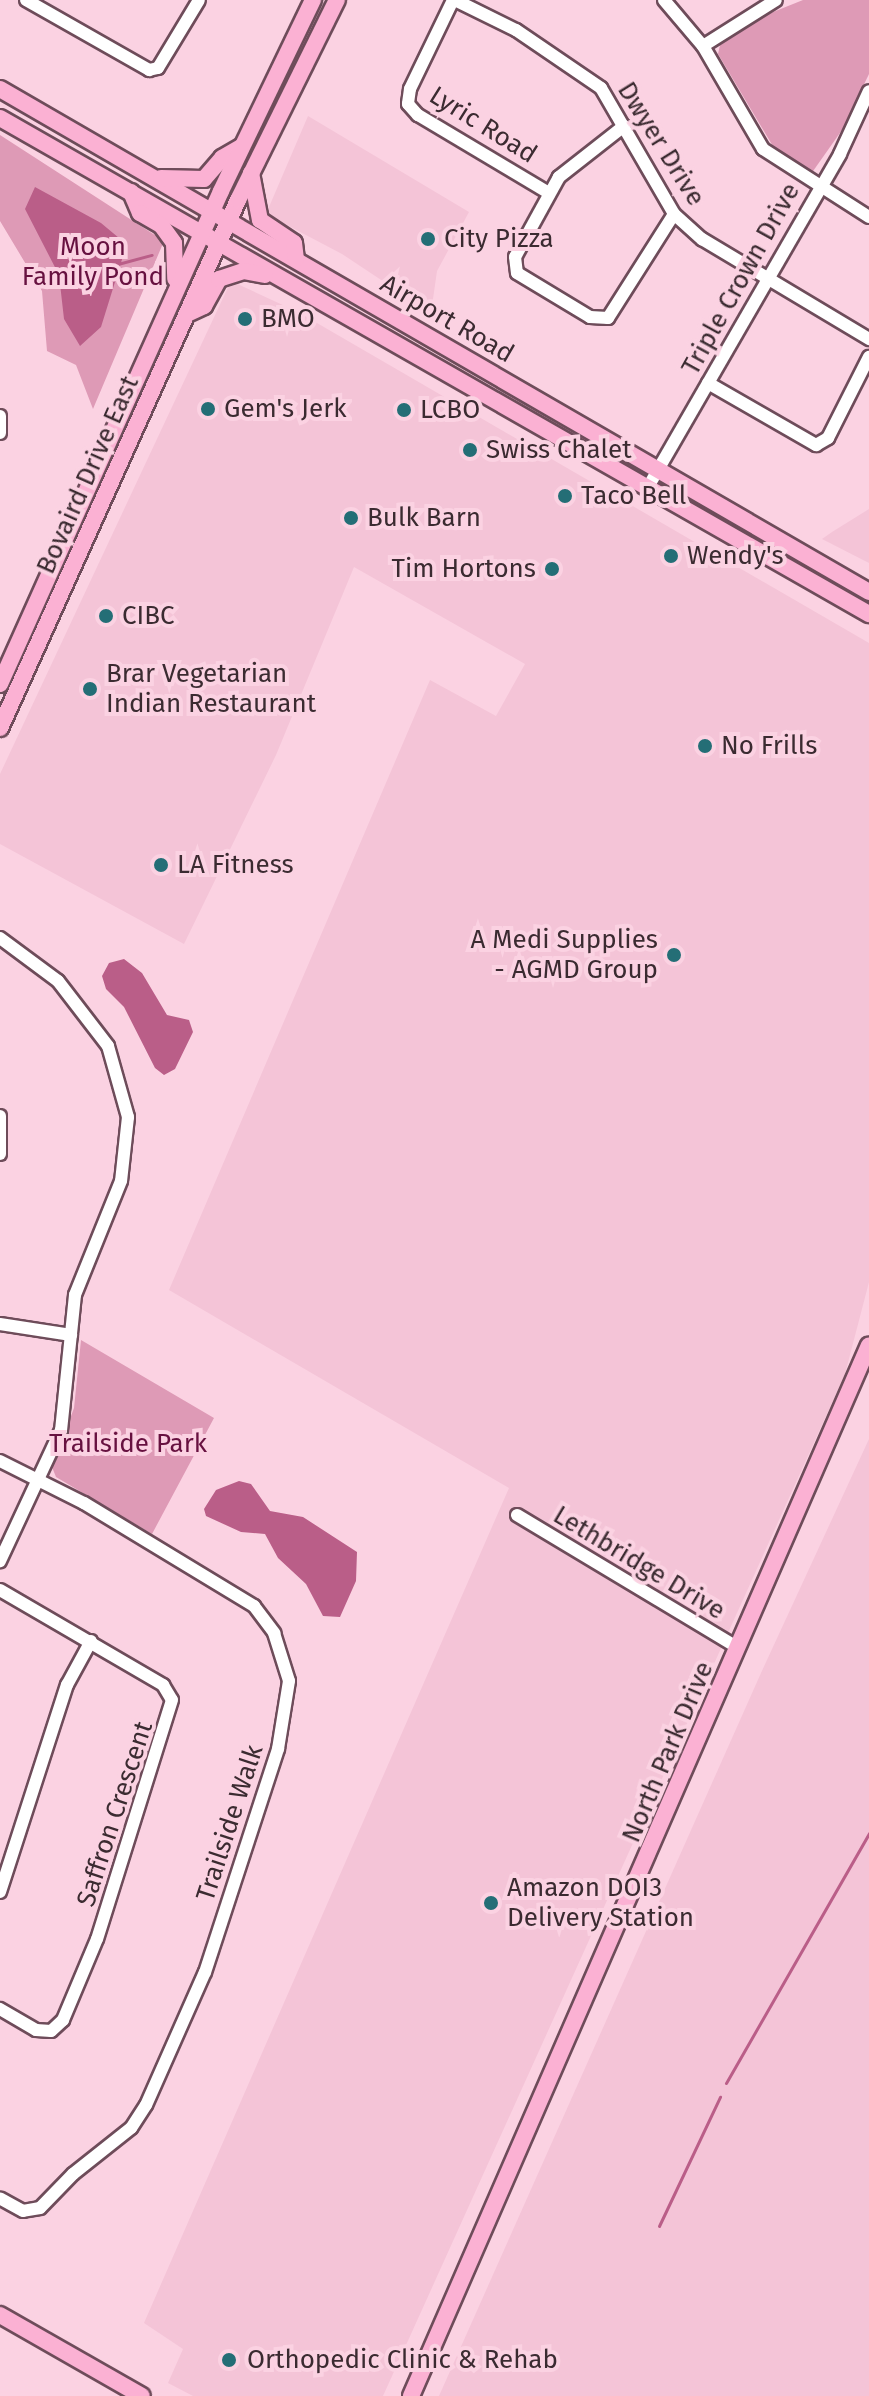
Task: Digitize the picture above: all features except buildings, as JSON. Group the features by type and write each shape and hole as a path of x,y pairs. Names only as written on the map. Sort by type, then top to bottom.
{"main road":[{"name":"Bovaird Drive East","path":"0,684 241,147 313,0"},
{"name":"Bovaird Drive East","path":"0,728 251,172 337,0"},
{"name":"Airport Road","path":"0,89 869,592"},
{"name":"Airport Road","path":"0,118 869,614"},
{"path":"148,175 194,182 214,173 222,158 241,147"},
{"path":"251,172 260,220 294,243 296,259"},
{"path":"131,192 140,213 169,233 177,251 169,307"},
{"path":"187,314 204,306 219,279 230,274 244,271 280,278"},
{"name":"North Park Drive","path":"411,2396 869,1345"},
{"path":"0,2315 142,2396"}],"street":[{"path":"26,0 149,70 158,68 199,0"},
{"name":"Dwyer Drive","path":"454,0 580,69 608,98 674,214 702,239 869,339"},
{"name":"Lyric Road","path":"454,0 410,89 408,104 418,115 549,193"},
{"path":"664,0 703,46 763,149 869,217"},
{"path":"703,46 776,0"},
{"name":"Triple Crown Drive","path":"648,487 818,186 847,141 869,91"},
{"path":"624,126 566,169 549,193 515,257 514,268 597,320 613,315 674,214"},
{"path":"708,383 816,445 828,438 869,357"},
{"path":"0,416 0,433"},
{"path":"0,938 58,981 108,1046 128,1117 121,1181 75,1295 63,1421 0,1561"},
{"path":"0,1116 0,1154"},
{"path":"0,1324 71,1335"},
{"name":"Trailside Walk","path":"0,1461 254,1606 274,1633 289,1681 278,1749 218,1933 146,2105 131,2128 73,2174 40,2208 23,2211 0,2198"},
{"name":"Lethbridge Drive","path":"517,1515 738,1648"},
{"name":"Saffron Crescent","path":"0,1590 163,1685 172,1696 169,1722 97,1939 63,2020 51,2031 36,2030 0,2009"},
{"path":"0,1892 67,1685 91,1641"}],"shaded area":[{"path":"308,116 469,212 437,271 431,313 342,254 266,214"},
{"path":"35,187 101,223 119,238 124,253 101,327 80,346 64,319 59,275 25,209"},
{"path":"231,281 298,312 869,643 869,1282 845,1374 383,2396 193,2396 168,2383 183,2349 144,2323 509,1488 169,1290 430,680 496,716 525,664 354,567 276,755 184,944 0,844 0,774"},
{"path":"869,509 869,563 822,539 832,532"},
{"path":"124,959 142,973 167,1015 189,1020 193,1032 175,1069 164,1075 155,1068 124,1007 106,989 102,976 109,963"},
{"path":"869,1439 869,2396 439,2396 761,1673"},
{"path":"239,1481 251,1484 270,1511 303,1517 357,1552 356,1581 340,1617 323,1616 306,1584 278,1558 265,1534 241,1532 206,1516 204,1509 216,1490"}],"green space":[{"path":"803,0 869,0 869,74 842,130 811,174 774,148 718,54 720,45 758,18"},
{"name":"Moon Family Pond","path":"0,135 164,241 93,409 76,365 47,351 42,291 0,221"},
{"name":"Trailside Park","path":"81,1340 214,1418 152,1534 56,1477 52,1467 74,1408"}],"waterway":[{"path":"114,265 152,255"},
{"path":"726,2083 869,1833"},
{"path":"659,2226 720,2097"}],"place":[{"name":"City Pizza","path":"428,239"},
{"name":"BMO","path":"245,319"},
{"name":"Gem's Jerk","path":"208,409"},
{"name":"LCBO","path":"404,410"},
{"name":"Swiss Chalet","path":"470,450"},
{"name":"Taco Bell","path":"565,496"},
{"name":"Bulk Barn","path":"351,518"},
{"name":"Wendy's","path":"671,556"},
{"name":"Tim Hortons","path":"552,569"},
{"name":"CIBC","path":"106,616"},
{"name":"Brar Vegetarian Indian Restaurant","path":"90,689"},
{"name":"No Frills","path":"705,746"},
{"name":"LA Fitness","path":"161,865"},
{"name":"A Medi Supplies - AGMD Group","path":"674,955"},
{"name":"Amazon DOI3 Delivery Station","path":"491,1903"},
{"name":"Orthopedic Clinic & Rehab","path":"229,2360"}]}
